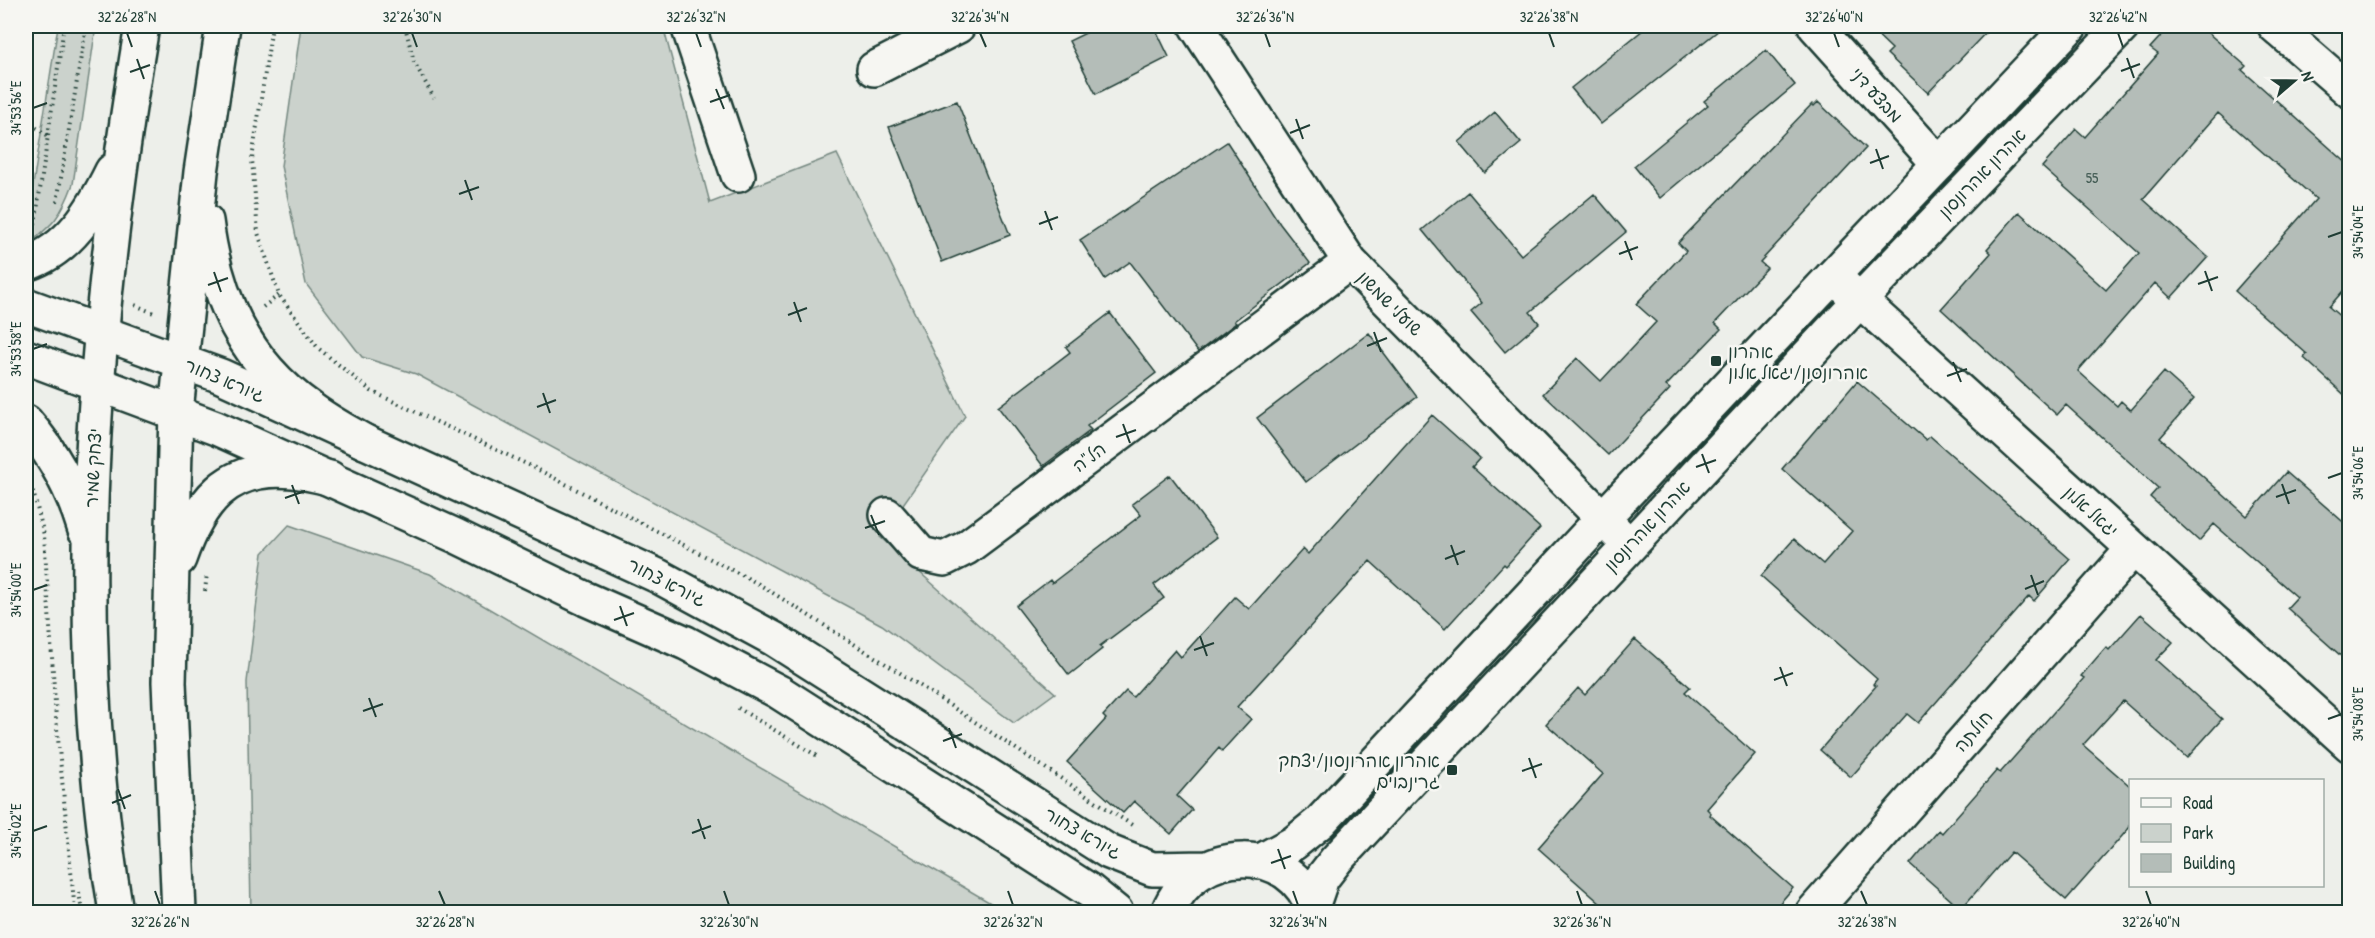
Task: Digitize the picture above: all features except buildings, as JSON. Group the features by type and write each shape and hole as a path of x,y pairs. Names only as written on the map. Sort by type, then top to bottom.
{"street":[{"name":"יצחק שמיר","path":"116,912 107,854 99,774 93,682 90,546 101,332 120,153 142,26"},
{"path":"179,912 169,682 176,411 201,172 223,26"},
{"path":"688,26 738,176"},
{"path":"874,69 958,26"},
{"name":"שועלי שמשון","path":"1196,26 1350,262 1629,545"},
{"name":"מבצע דני","path":"1815,26 1938,164"},
{"name":"אהרון אהרונסון","path":"1258,862 1294,843 1320,822 1602,519 2070,26"},
{"name":"אהרון אהרונסון","path":"1313,910 1322,878 1336,860 1860,300 2123,26"},
{"path":"2275,26 2349,91"},
{"path":"26,264 57,249 78,228 99,199 120,153"},
{"path":"201,172 210,249 219,286 233,321 252,352 277,381 309,408 365,442"},
{"name":"הל\"ה","path":"887,515 921,554 944,559 966,548 1350,262"},
{"name":"יגאל אלון","path":"1833,276 2349,745"},
{"name":"גיורא צחור","path":"26,305 180,360 658,576 774,639 1109,852 1152,869 1206,868"},
{"path":"26,357 176,411 330,478 686,643 779,692 1090,891 1116,912"},
{"path":"26,422 60,470 78,506 90,546"},
{"path":"171,593 189,531 202,508 227,483 263,471 293,471 330,478"},
{"name":"חולתה","path":"1813,912 2133,549"},
{"path":"1168,912 1174,898 1188,880 1206,868 1223,862 1240,860 1258,862 1276,868 1291,878 1303,891 1313,910"}],"path":[{"path":"56,208 86,26"},
{"path":"272,26 252,159 258,233 279,295"},
{"path":"405,26 414,62 434,98"},
{"path":"26,121 47,135"},
{"path":"30,484 44,535 56,718 75,912"},
{"path":"204,598 211,564"},
{"path":"731,704 822,760"}],"green space":[{"path":"58,26 96,26 73,184 55,220 26,246 26,229"},
{"path":"301,26 663,26 710,203 837,154 965,416 880,537 1055,693 1014,723 882,625 416,374 362,357 306,284 281,166"},
{"path":"289,525 430,574 1006,912 251,912 247,682 263,553"}],"place":[{"name":"אהרון אהרונסון/יגאל אלון","path":"1716,361"},
{"name":"אהרון אהרונסון/יצחק גרינבוים","path":"1452,770"}]}
